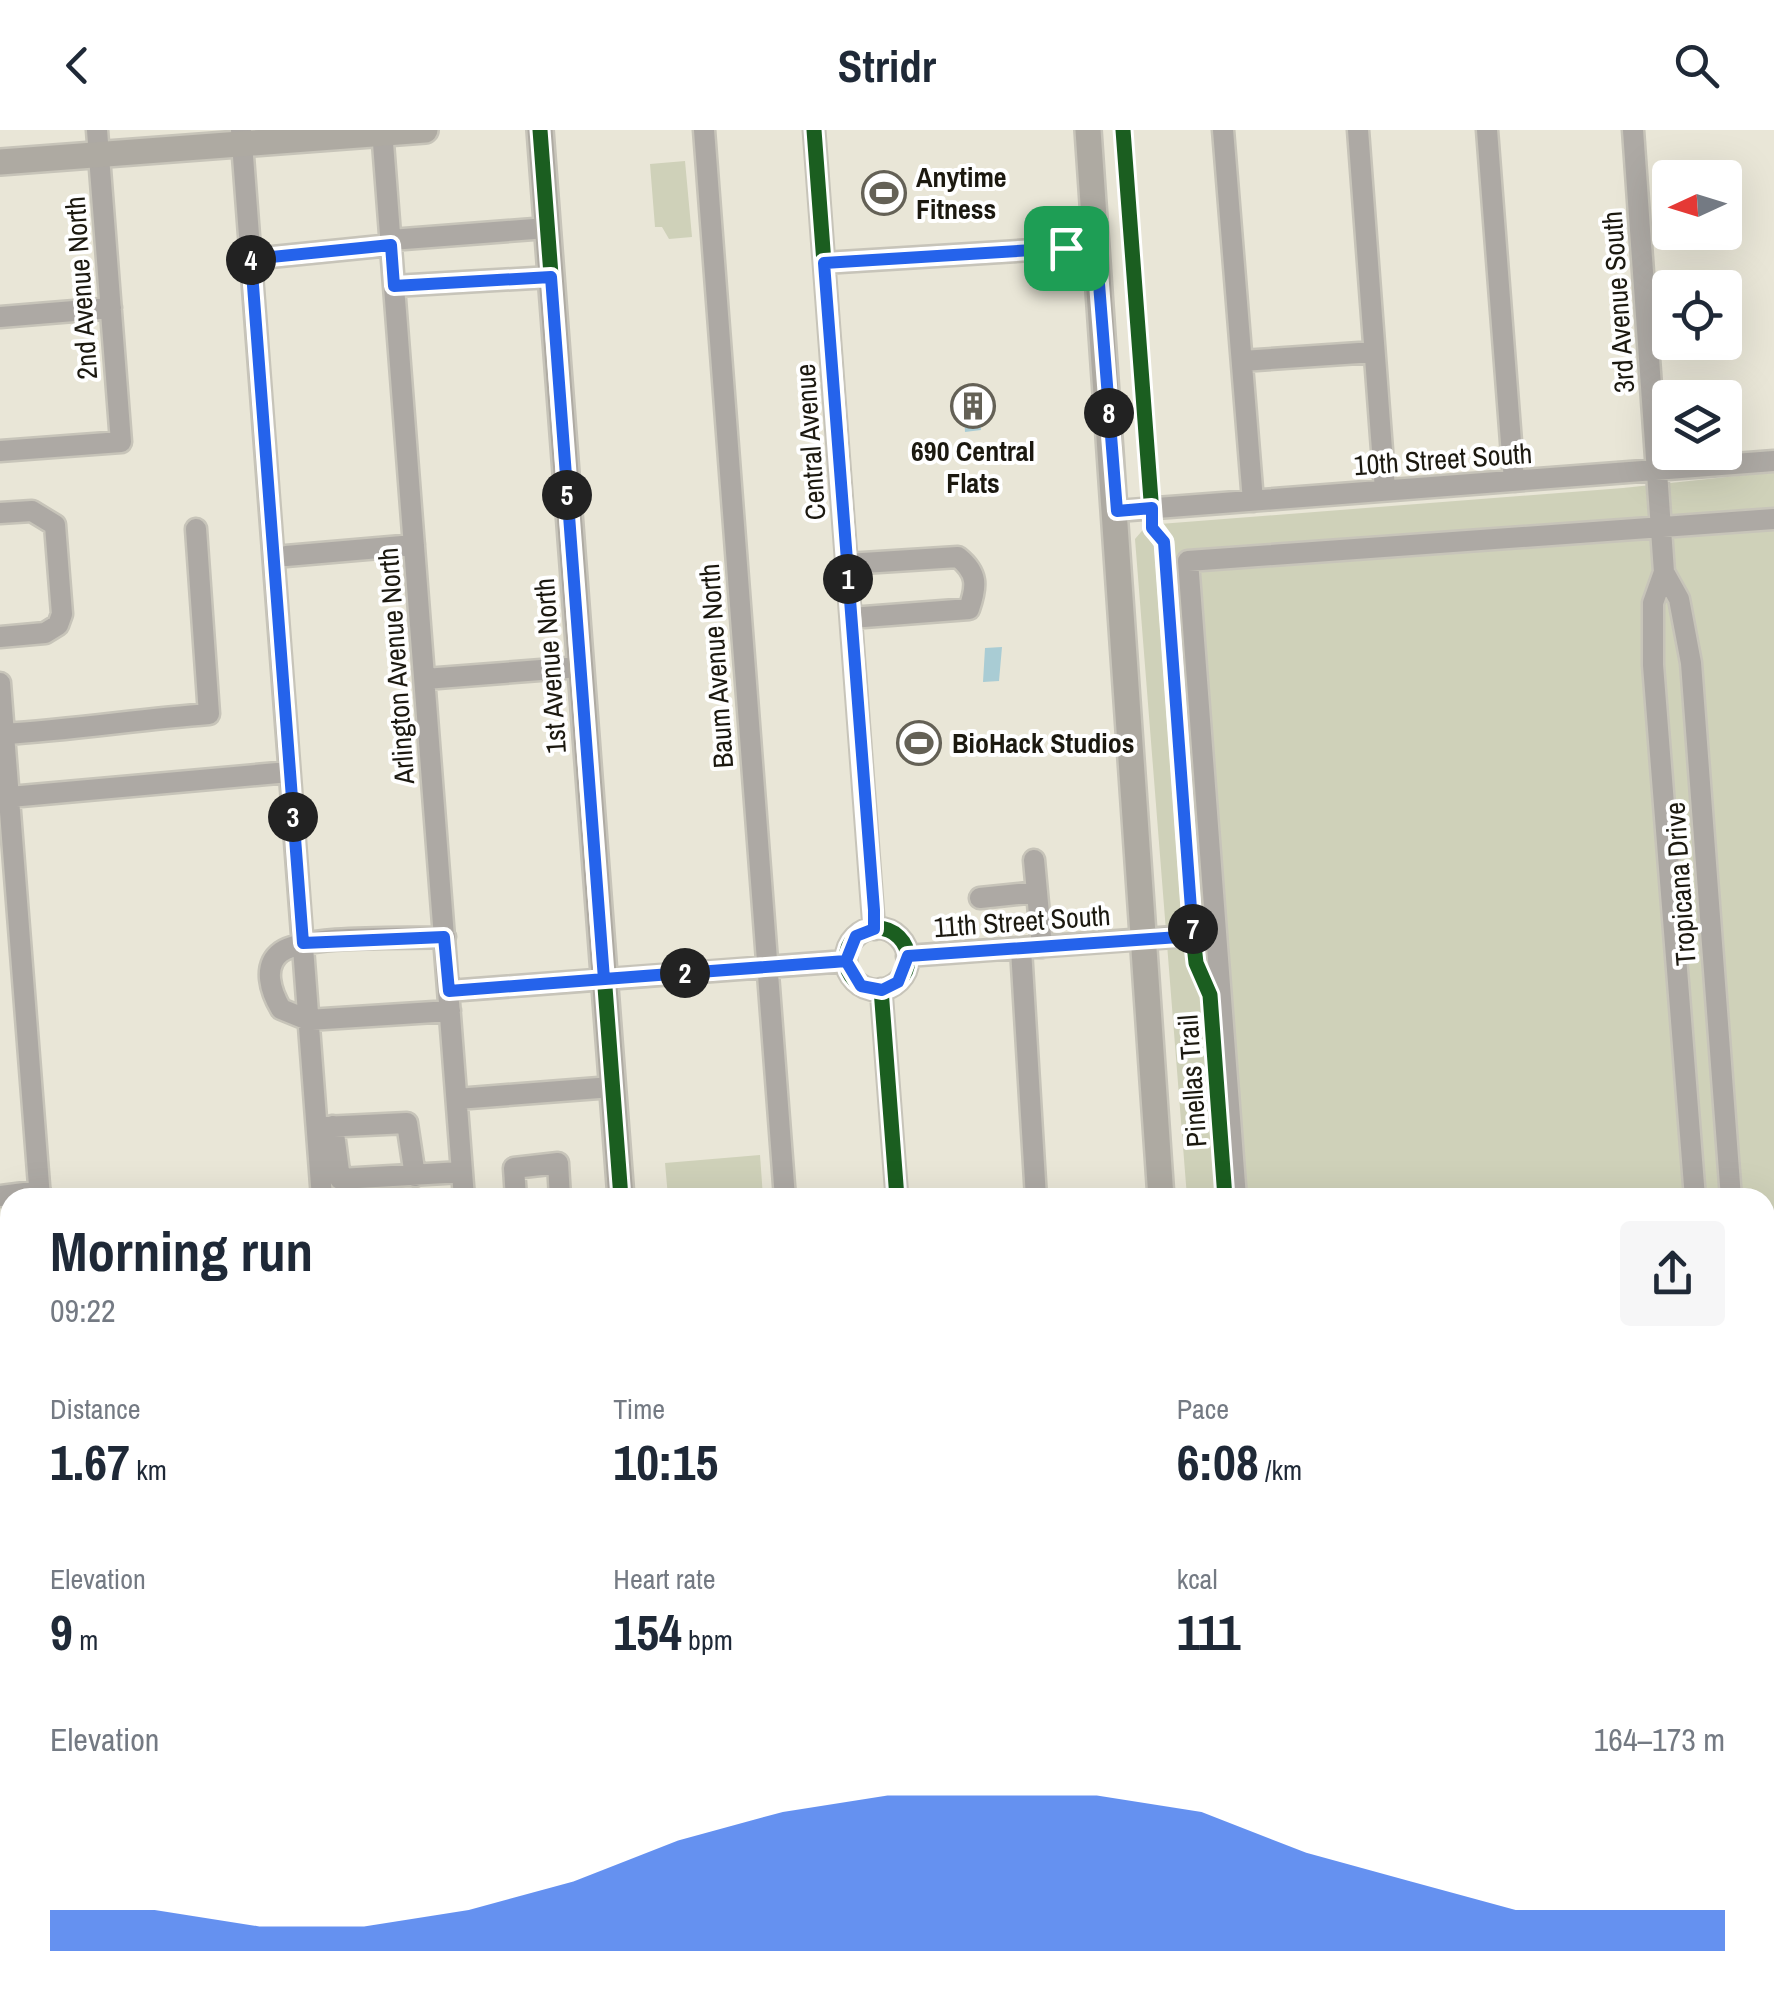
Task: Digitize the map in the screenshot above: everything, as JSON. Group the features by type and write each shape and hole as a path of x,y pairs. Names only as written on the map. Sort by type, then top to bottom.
{"main road":[{"path":"0,162 98,142 425,130"},
{"name":"1st Avenue North","path":"540,130 619,1188"},
{"path":"1088,130 1117,511 1140,940 1160,1188"}],"street":[{"name":"Baum Avenue North","path":"704,130 784,1188"},
{"name":"Central Avenue","path":"814,130 874,929"},
{"path":"1223,130 1252,500"},
{"path":"1358,130 1385,490"},
{"path":"1487,130 1514,481"},
{"name":"3rd Avenue South","path":"1633,130 1652,380"},
{"name":"Arlington Avenue North","path":"382,132 463,1188"},
{"path":"242,137 308,1020 325,1126 340,1179 462,1172"},
{"name":"2nd Avenue North","path":"0,450 120,442 98,142"},
{"path":"251,259 547,228"},
{"path":"824,263 1096,246"},
{"path":"394,286 551,277"},
{"path":"0,317 110,308"},
{"path":"1242,361 1374,352"},
{"name":"10th Street South","path":"1742,464 1774,461"},
{"name":"10th Street South","path":"1117,511 1659,470"},
{"name":"Tropicana Drive","path":"1659,470 1664,572 1654,603 1653,665 1694,1188"},
{"path":"0,513 32,511 55,526 62,614 58,625 45,633 0,637"},
{"path":"1235,1188 1188,562 1774,519"},
{"path":"4,734 112,727 136,720 209,714 196,528"},
{"path":"286,556 414,545"},
{"path":"847,564 958,557 972,568 976,588 969,609 851,618"},
{"name":"Tropicana Drive","path":"1664,572 1679,600 1691,663 1731,1188"},
{"path":"425,679 580,667"},
{"path":"0,682 10,797 9,880 39,1188"},
{"path":"10,797 289,772"},
{"path":"1034,860 1037,892 1031,948 1036,1188"},
{"path":"980,898 1037,892"},
{"path":"874,929 892,932 908,956 898,982 882,990 861,986 846,961 856,936 874,929"},
{"name":"11th Street South","path":"908,956 1214,934"},
{"path":"444,937 303,943 280,953 272,963 270,982 281,1009 308,1020 604,979 846,961"},
{"path":"882,990 896,1188"},
{"path":"457,1099 612,1087"},
{"path":"325,1126 407,1124 415,1176"},
{"path":"322,1188 325,1126"},
{"path":"515,1188 514,1168 558,1163 559,1188"}],"green space":[{"path":"685,161 692,237 669,239 662,227 655,227 650,164"},
{"path":"1774,472 1774,1188 1186,1188 1135,539 1147,525 1623,488"},
{"path":"760,1155 762,1188 667,1188 665,1163"}],"water":[{"path":"986,388 987,404 979,405 981,430 965,432 964,414 971,389"},
{"path":"1002,647 999,681 983,682 985,648"}],"cycle path":[{"path":"540,130 620,1188"},
{"path":"814,130 874,929"},
{"name":"Pinellas Trail","path":"1123,130 1153,527 1164,542 1193,936 1196,963 1210,995 1224,1188"},
{"path":"877,928 899,937 908,959 899,981 877,990 855,981 846,959 855,937 877,928"},
{"path":"881,989 896,1188"}],"place":[{"name":"Anytime Fitness","path":"884,193"},
{"name":"690 Central Flats","path":"973,406"},
{"name":"BioHack Studios","path":"919,743"}],"route":[{"path":"1066,248 824,263 874,910 874,929 856,936 846,961 834,962 449,991 444,937 303,943 251,259 391,245 394,286 551,277 604,979 846,961 861,986 882,990 898,982 908,956 1193,936 1164,542 1152,528 1152,508 1117,511 1096,246 1066,248"}]}
